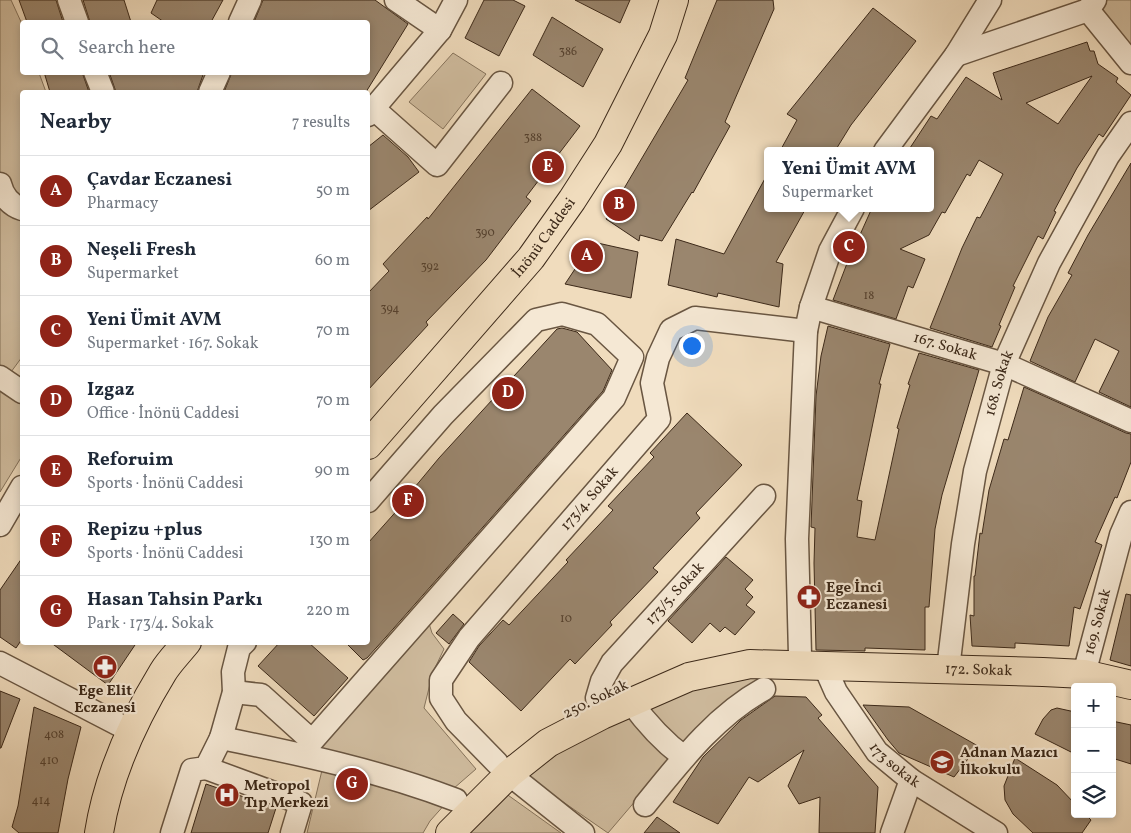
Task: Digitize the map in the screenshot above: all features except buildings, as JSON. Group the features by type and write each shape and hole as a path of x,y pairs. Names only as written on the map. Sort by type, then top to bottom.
{"main road":[{"name":"İnönü Caddesi","path":"370,442 531,258 572,200 608,144 663,35 674,0"},
{"path":"99,833 112,777 131,731 164,671 186,645"},
{"name":"250. Sokak","path":"430,833 456,800 503,769 548,743 600,706 655,673 715,654 755,648 812,660 809,667 750,664 689,677 631,702 600,706"},
{"name":"172. Sokak","path":"812,660 948,669 1084,674 1131,684"},
{"name":"250. Sokak","path":"450,833 503,769"}],"street":[{"path":"69,0 76,20"},
{"path":"241,20 250,0"},
{"path":"396,0 440,30"},
{"path":"456,0 440,30 371,112 437,165 501,83"},
{"path":"888,147 956,55 990,0"},
{"path":"956,55 1092,5 1131,63"},
{"path":"97,75 102,90"},
{"path":"211,90 218,75"},
{"name":"168. Sokak","path":"948,669 963,544 975,471 1004,364 1050,263 1108,156 1131,123"},
{"path":"0,184 13,206 20,208"},
{"path":"812,660 796,539 806,331 811,307 830,252 851,212"},
{"name":"167. Sokak","path":"811,307 1004,364 1131,421"},
{"path":"234,692 260,695 312,741 614,398 632,357 597,324 562,314 536,320 443,416 370,500"},
{"name":"173/4. Sokak","path":"503,769 456,721 441,698 441,680 469,638 660,419 652,383 658,358 670,330 696,318 806,331"},
{"path":"0,377 20,391"},
{"path":"0,525 20,491"},
{"name":"173/5. Sokak","path":"600,706 602,681 612,663 764,496"},
{"name":"169. Sokak","path":"1084,674 1121,536 1131,512"},
{"path":"206,768 221,738 234,692 233,672 242,645"},
{"name":"173 sokak","path":"812,660 877,752 911,780 996,833"},
{"path":"0,663 131,731"},
{"path":"645,805 698,741 744,699 764,689"},
{"path":"631,702 665,743 684,757"},
{"path":"221,738 315,757 406,783 456,800"},
{"path":"172,833 192,770 206,768 301,803 292,833"},
{"path":"503,769 583,833"},
{"path":"892,833 911,780"}],"shaded area":[{"path":"0,0 11,0 20,20 20,75 40,75 45,90 20,90 20,360 11,372 20,379 20,459 0,492"},
{"path":"1095,0 1131,0 1131,56"},
{"path":"453,53 486,74 443,129 409,102"},
{"path":"427,617 432,633 444,649 433,672 424,708 476,769 453,789 319,748"},
{"path":"753,675 760,684 683,745 608,833 527,777 567,747 634,713 711,683"},
{"path":"323,766 447,802 430,821 423,833 307,833"},
{"path":"505,793 561,833 467,833"}],"place":[{"name":"Reforuim","path":"548,167"},
{"name":"Neşeli Fresh","path":"619,205"},
{"name":"Yeni Ümit AVM","path":"849,247"},
{"name":"Çavdar Eczanesi","path":"587,256"},
{"name":"Izgaz","path":"508,393"},
{"name":"Repizu +plus","path":"408,501"},
{"name":"Ege İnci Eczanesi","path":"809,597"},
{"name":"Ege Elit Eczanesi","path":"105,667"},
{"name":"Adnan Mazıcı İlkokulu","path":"942,762"},
{"name":"Hasan Tahsin Parkı","path":"352,784"},
{"name":"Metropol Tıp Merkezi","path":"227,795"}]}
